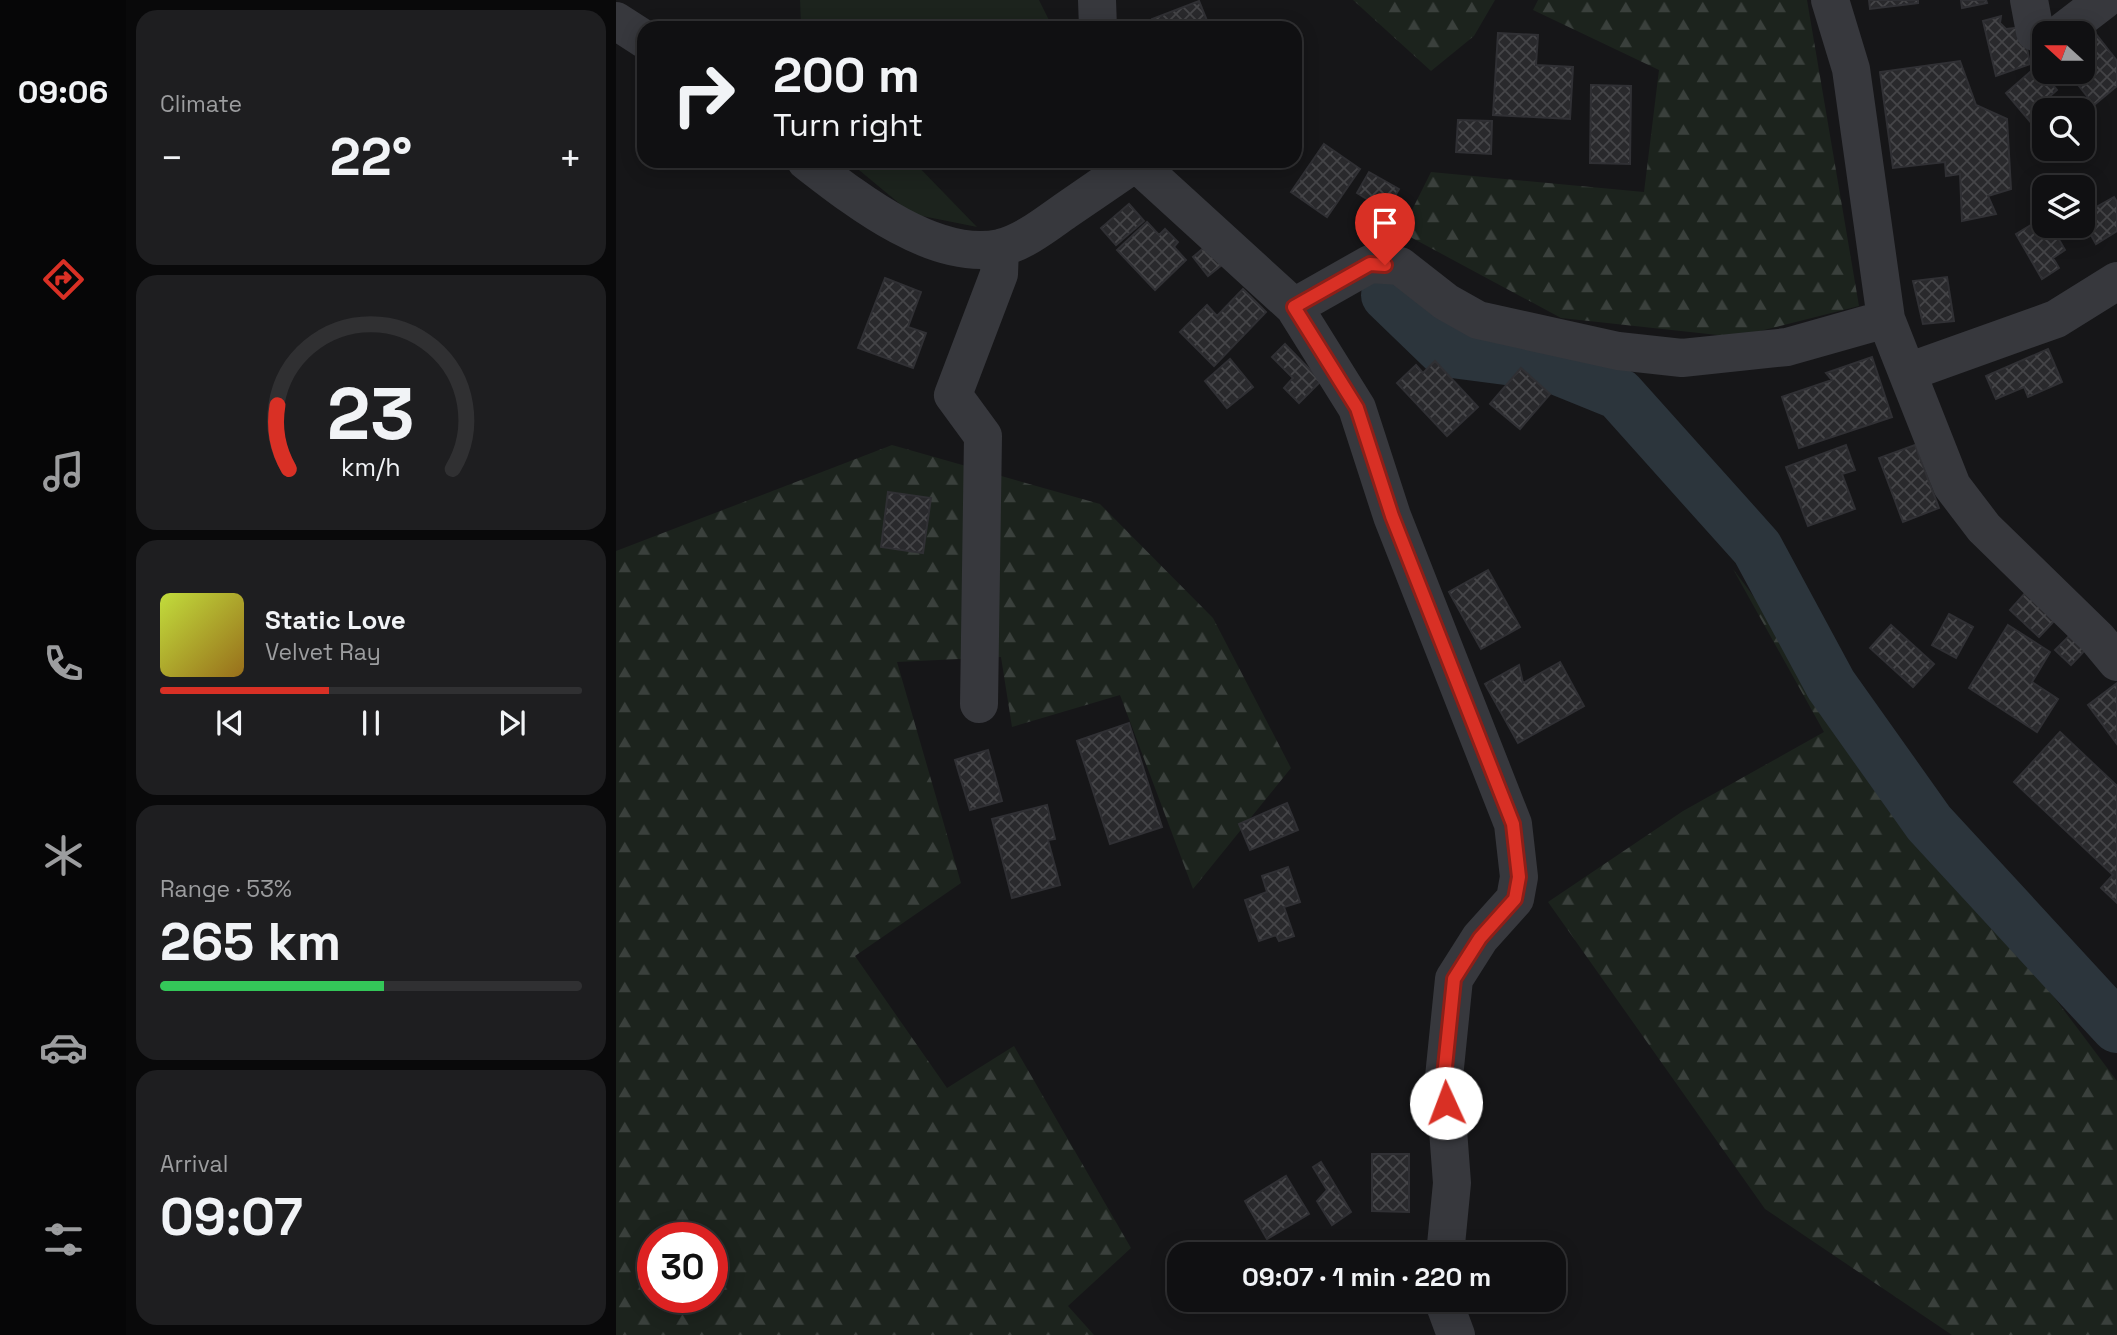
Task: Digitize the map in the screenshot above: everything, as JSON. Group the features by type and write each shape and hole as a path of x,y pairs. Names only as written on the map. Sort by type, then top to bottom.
{"street":[{"path":"624,0 616,21 637,34"},
{"path":"1097,0 1098,21"},
{"path":"1829,0 1851,69 1886,319 1952,486 1984,528 2097,638 2117,662"},
{"path":"2029,0 2033,21"},
{"path":"2076,21 2104,0"},
{"path":"815,168 860,203 911,232 967,250 1000,247 1029,236 1126,168"},
{"path":"1142,168 1294,307 1357,408 1392,516 1513,824 1519,877 1515,899 1480,938 1454,979 1444,1077 1452,1183 1446,1242"},
{"path":"979,704 983,436 953,395 999,274 1000,247"},
{"path":"1294,307 1370,264 1401,266 1446,302 1478,320 1618,351 1682,358 1787,347 1886,319"},
{"path":"1908,372 2056,319 2117,281"},
{"path":"1447,1312 1455,1335"}],"green space":[{"path":"800,0 1039,0 1050,21 801,21"},
{"path":"1353,0 1495,0 1474,36 1431,71"},
{"path":"1538,0 1807,0 1859,306 1736,337 1561,318 1401,232 1431,172 1644,192 1659,70 1533,10"},
{"path":"856,168 920,168 977,227 912,214"},
{"path":"892,445 1100,504 1213,618 1291,768 1193,889 1120,695 1012,727 1001,657 897,662 961,883 855,956 947,1088 1014,1046 1131,1248 1068,1306 1094,1335 616,1335 616,551"},
{"path":"1733,569 2117,1081 2117,1335 1952,1335 1765,1209 1548,902 1683,811 1824,732"}],"building":[{"path":"1869,0 1918,0 1918,3 1870,9"},
{"path":"1961,0 1986,0 1987,3 1962,8"},
{"path":"1199,1 1207,21 1153,21 1152,19"},
{"path":"2001,16 2000,23 2006,29 2023,27 2030,64 1996,76 1983,21"},
{"path":"1498,33 1538,35 1536,65 1573,67 1570,119 1493,115"},
{"path":"2095,35 2117,61 2117,86 2095,104 2095,98 2088,98 2077,84 2095,84"},
{"path":"1960,61 1976,105 2007,119 2011,189 1988,196 1996,214 1962,221 1960,174 1946,176 1945,162 1893,168 1880,72"},
{"path":"2032,70 2032,84 2052,84 2057,90 2048,98 2032,98 2032,124 2006,93"},
{"path":"1591,85 1631,86 1630,164 1590,163"},
{"path":"1458,120 1492,121 1491,154 1456,152"},
{"path":"1324,144 1360,169 1327,217 1291,192"},
{"path":"1369,172 1399,189 1386,211 1357,193"},
{"path":"2114,197 2117,202 2117,231 2096,244 2093,238 2095,238 2095,208"},
{"path":"1129,204 1144,221 1116,245 1101,228"},
{"path":"1147,222 1159,235 1165,229 1178,242 1174,247 1186,260 1155,290 1117,250"},
{"path":"2032,224 2032,238 2058,238 2065,250 2053,258 2059,268 2042,279 2016,234"},
{"path":"1207,245 1223,264 1208,276 1193,257"},
{"path":"1947,277 1954,321 1923,324 1913,281"},
{"path":"885,278 921,292 908,327 926,333 913,368 858,348"},
{"path":"1243,289 1266,312 1214,366 1180,332 1207,305 1217,316"},
{"path":"1285,344 1321,381 1299,403 1284,388 1293,378 1272,357"},
{"path":"2048,349 2062,382 2028,397 2024,387 1996,399 1986,376"},
{"path":"1872,357 1892,417 1799,448 1782,397 1832,380 1826,373"},
{"path":"1230,359 1253,387 1227,408 1205,381"},
{"path":"1435,361 1478,407 1447,436 1397,383 1416,365 1423,373"},
{"path":"1521,368 1550,394 1520,429 1490,404"},
{"path":"1846,445 1855,470 1842,474 1855,509 1808,526 1786,467"},
{"path":"1915,445 1939,508 1903,522 1879,458"},
{"path":"888,492 931,498 923,553 881,547"},
{"path":"1488,570 1520,627 1481,649 1449,592"},
{"path":"2027,591 2056,619 2039,637 2010,610"},
{"path":"1949,614 1973,627 1956,658 1932,645"},
{"path":"1891,625 1934,664 1913,687 1870,648"},
{"path":"2008,625 2050,652 2032,682 2058,699 2037,732 1969,688"},
{"path":"2071,634 2087,648 2071,665 2055,650"},
{"path":"1560,662 1584,706 1518,743 1485,684 1519,665 1523,683"},
{"path":"2117,683 2117,744 2088,705"},
{"path":"1129,723 1162,827 1110,844 1077,741"},
{"path":"2060,732 2117,786 2117,903 2101,888 2113,875 2014,782"},
{"path":"988,750 1002,801 970,810 955,760"},
{"path":"1287,803 1298,830 1250,850 1239,824"},
{"path":"1047,805 1055,839 1048,840 1060,885 1012,898 992,819"},
{"path":"1288,867 1300,902 1284,907 1294,936 1279,941 1276,935 1259,941 1245,900 1267,892 1262,876"},
{"path":"1372,1154 1409,1154 1409,1212 1372,1211"},
{"path":"1321,1162 1351,1212 1332,1225 1317,1201 1327,1190 1313,1167"},
{"path":"1286,1176 1309,1214 1267,1239 1245,1201"}],"waterway":[{"path":"1387,295 1445,351 1545,364 1619,394 1757,548 1831,685 1929,823 2117,1027"}],"route":[{"path":"1385,265 1370,264 1294,307 1357,408 1392,516 1513,824 1519,877 1515,899 1480,938 1454,979 1444,1077 1446,1103"}]}
